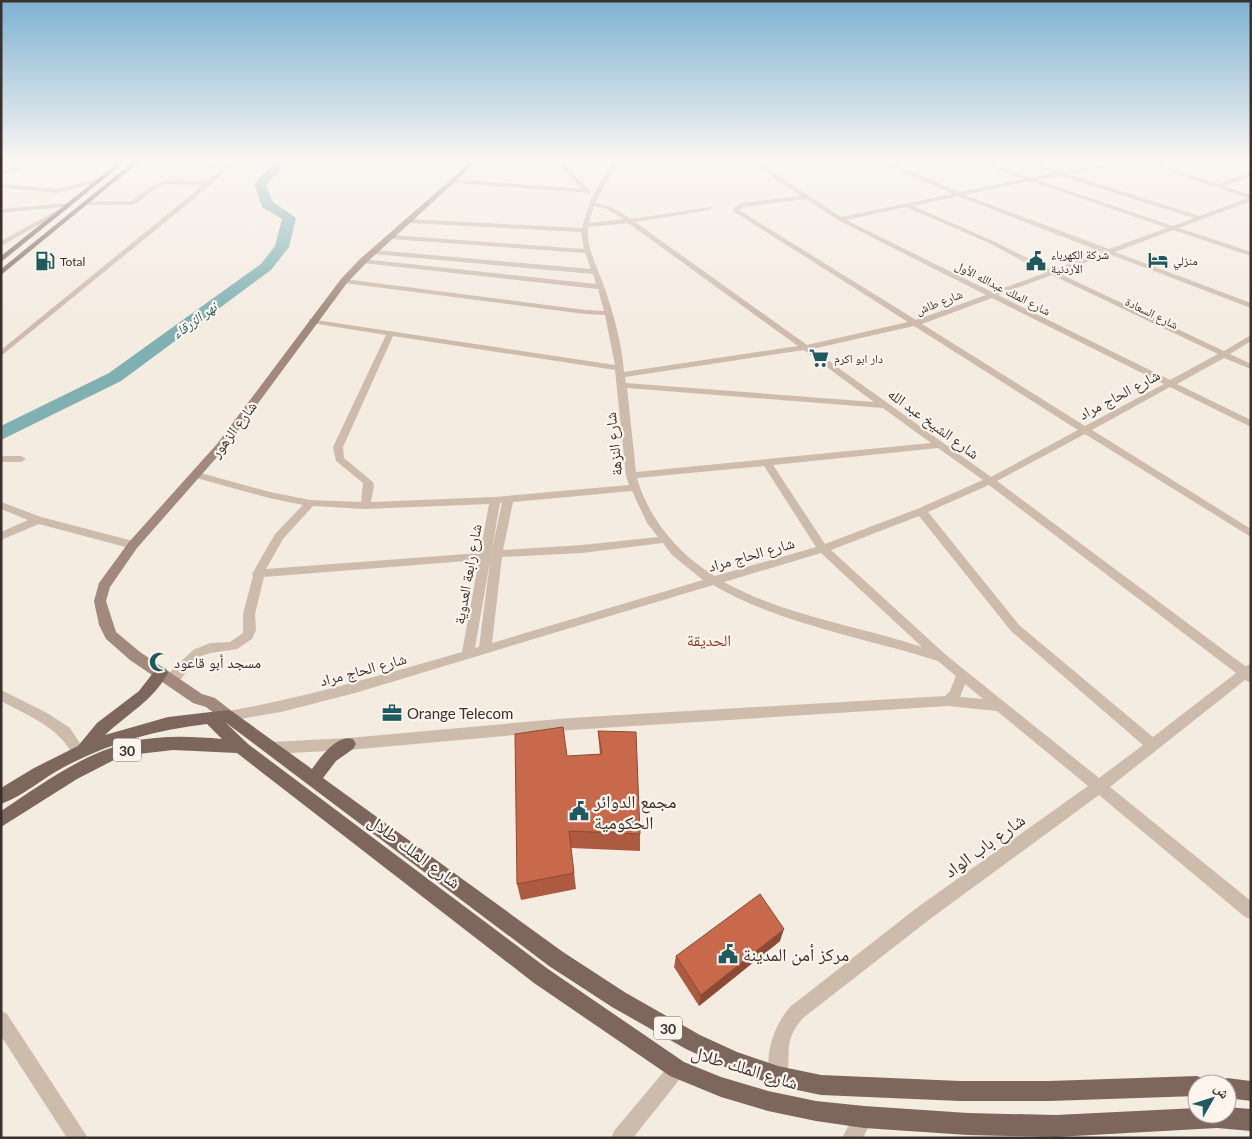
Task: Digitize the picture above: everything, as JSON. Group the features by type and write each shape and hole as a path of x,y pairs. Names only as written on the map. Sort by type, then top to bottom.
{"main road":[{"path":"1,260 58,214"},
{"path":"1,273 72,214"},
{"name":"شارع الزهور","path":"219,717 200,708 198,700 135,656 111,635 102,613 100,601 104,586 133,545 197,475 344,281 363,261 416,214"},
{"path":"81,749 98,732 166,676"},
{"name":"شارع الملك طلال","path":"219,717 241,747 541,976 677,1070 722,1087 768,1101 816,1111 864,1117 968,1124 1056,1126 1217,1117 1251,1120"},
{"name":"شارع الملك طلال","path":"219,717 271,748 556,959 611,995 693,1042 734,1061 778,1076 821,1085 960,1091 1049,1091 1187,1086"},
{"name":"30","path":"1,797 48,767 81,749 132,731 181,720 219,717"},
{"path":"313,779 324,763 348,744"},
{"name":"30","path":"1,820 86,768 115,754 148,745 271,748"},
{"path":"1237,1089 1251,1091"}],"street":[{"path":"1,244 54,214"},
{"path":"1,354 171,214"},
{"path":"585,228 590,214"},
{"name":"شارع الشيخ عبد الله","path":"619,214 990,481 1249,674"},
{"path":"408,221 585,228 671,214"},
{"path":"742,214 1251,534"},
{"name":"شارع الملك عبدالله الأول","path":"833,214 1251,424"},
{"path":"840,219 863,214"},
{"name":"شارع السعادة","path":"927,214 991,242 1049,273 1221,356 1251,373"},
{"path":"1011,214 1251,306"},
{"path":"1136,214 1251,254"},
{"path":"1188,214 1197,217"},
{"name":"شارع طاش","path":"622,376 804,348 916,324 990,294 1108,252 1205,214"},
{"name":"شارع النزهة","path":"585,228 589,251 608,313 622,376 631,476 634,488 646,514 662,540 685,561 713,581 742,596 802,620 887,641 942,658"},
{"path":"390,237 589,251"},
{"path":"374,252 596,272"},
{"path":"363,261 601,287"},
{"path":"344,281 585,312 608,313"},
{"path":"312,321 622,376 884,406"},
{"path":"365,506 368,482 339,459 338,447 390,334"},
{"name":"شارع الحاج مراد","path":"219,717 281,707 355,688 823,549 921,511 990,481 1251,338"},
{"name":"شارع السعادة","path":"1221,356 1251,367"},
{"path":"631,476 940,446"},
{"path":"1,459 21,459"},
{"path":"766,462 823,549 942,658 1251,912"},
{"path":"197,475 269,495 310,503 365,506 495,500 634,488"},
{"name":"شارع رابعة العدوية","path":"485,649 497,554 508,498"},
{"name":"شارع رابعة العدوية","path":"468,654 495,500"},
{"path":"166,676 197,653 210,648 233,646 248,636 250,630 249,614 262,564 279,537 310,503"},
{"path":"1,506 38,520 133,545"},
{"path":"921,511 1015,628 1153,745"},
{"path":"1,536 38,520"},
{"path":"497,554 582,549 662,540"},
{"path":"258,574 485,556"},
{"path":"948,700 955,694 963,674"},
{"name":"شارع باب الواد","path":"778,1076 781,1034 788,1021 797,1012 924,913 1100,786 1249,674"},
{"path":"1,695 42,716 65,732 81,749"},
{"path":"271,748 348,744 570,724 948,700 1002,706"},
{"path":"2,1024 78,1138"},
{"path":"621,1138 677,1070"},
{"path":"852,1138 864,1117"}],"building":[{"name":"مجمع الدوائر الحكومية","path":"563,727 567,756 602,754 598,731 636,732 640,834 569,831 574,873 517,884 515,734"},
{"name":"مركز أمن المدينة","path":"760,894 784,929 701,995 676,956"}],"waterway":[{"name":"نهر الزرقاء","path":"1,434 115,377 266,267 282,247 289,218 283,214"}],"place":[{"name":"منزلي","path":"1158,260"},
{"name":"Total","path":"45,261"},
{"name":"شركة الكهرباء الأردنية","path":"1036,261"},
{"name":"دار ابو اكرم","path":"819,358"},
{"name":"مسجد أبو قاعود","path":"159,662"},
{"name":"Orange Telecom","path":"392,713"},
{"name":"مجمع الدوائر الحكومية","path":"579,811"},
{"name":"مركز أمن المدينة","path":"728,954"}],"district":[{"name":"الحديقة","path":"709,639"}]}
